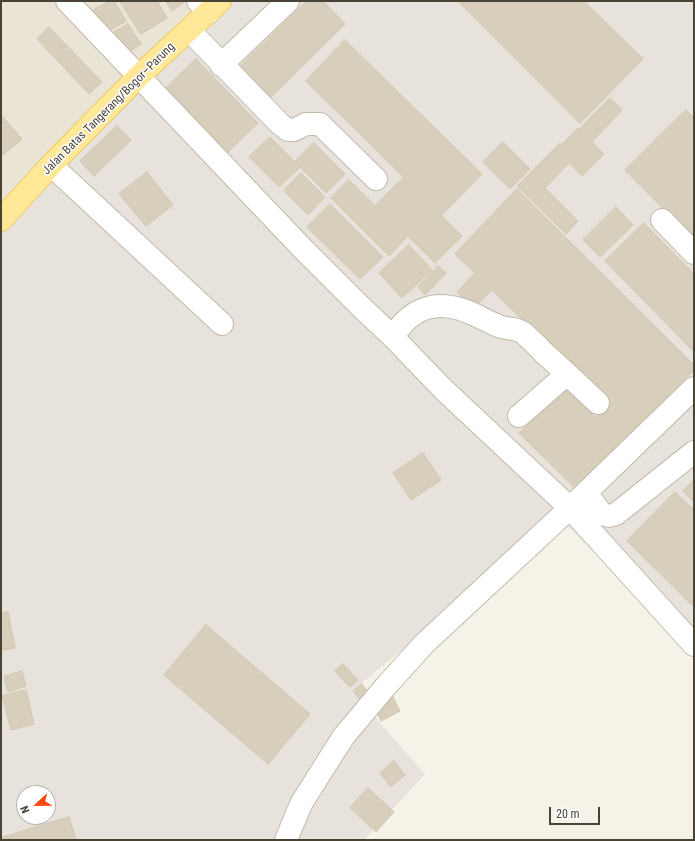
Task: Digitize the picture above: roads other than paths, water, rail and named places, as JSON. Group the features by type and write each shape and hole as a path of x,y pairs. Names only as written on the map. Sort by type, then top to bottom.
{"main road":[{"name":"Jalan Batas Tangerang/Bogor–Parung","path":"1,220 51,165 139,76 190,30 209,5"}],"street":[{"path":"67,1 304,250 359,305 394,337 443,389 570,508 694,646"},
{"path":"221,65 288,1"},
{"path":"190,30 221,65 280,124 288,130 294,130 306,124 320,124 376,179"},
{"path":"51,165 222,324"},
{"path":"662,220 694,252"},
{"path":"394,337 398,328 409,318 416,312 430,306 460,309 497,326 521,332 598,403"},
{"path":"519,416 567,374"},
{"path":"286,840 301,804 344,736 386,686 424,644 586,493 694,388"},
{"path":"586,493 602,514 609,516 616,514 694,452"}]}
